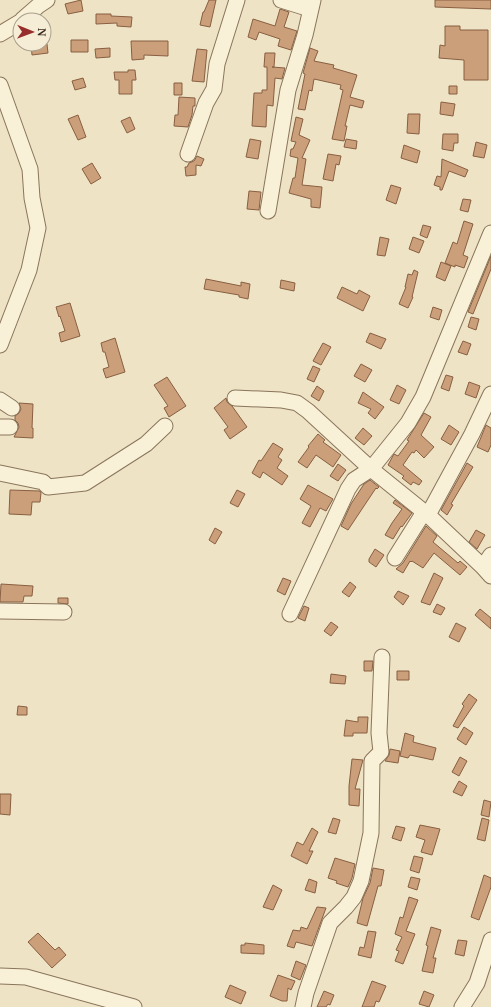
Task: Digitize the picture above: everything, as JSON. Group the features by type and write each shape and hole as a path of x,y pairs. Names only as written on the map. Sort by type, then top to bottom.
{"street":[{"path":"31,12 47,0"},
{"path":"188,154 206,103 214,89 217,64 237,0"},
{"path":"268,210 288,90 305,35 311,4 281,0"},
{"path":"0,34 12,27"},
{"path":"0,85 30,169 32,198 38,228 29,270 0,345"},
{"path":"290,614 348,489 354,480 371,469 408,423 423,397 491,233"},
{"path":"395,558 426,513 472,434 491,394"},
{"path":"235,398 281,400 297,403 308,411 371,469 426,513 488,566"},
{"path":"0,473 43,482 48,487 85,483 146,444 165,426"},
{"path":"0,611 64,612"},
{"path":"303,1007 306,993 330,923 354,897 361,881 371,833 372,760 381,752 379,733 382,657"},
{"path":"462,1007 477,983 491,940"},
{"path":"0,976 26,977 134,1007"}],"building":[{"path":"81,0 83,11 68,14 65,4"},
{"path":"209,0 216,0 210,27 200,25 203,12"},
{"path":"435,0 491,0 491,9 435,7"},
{"path":"280,9 289,12 284,27 297,31 291,50 278,46 280,39 259,32 256,40 248,37 253,19 275,26"},
{"path":"96,14 111,14 111,16 132,17 131,27 117,26 117,23 96,24"},
{"path":"445,26 460,26 460,30 488,30 488,80 464,80 464,60 439,58 440,45 445,46"},
{"path":"71,40 88,40 88,52 71,52"},
{"path":"131,41 168,41 168,56 144,55 144,59 132,60"},
{"path":"110,48 110,57 96,58 95,49"},
{"path":"310,48 318,51 314,61 334,65 333,68 357,75 350,97 364,101 362,108 350,105 345,126 347,126 344,141 332,139 343,90 340,89 341,85 314,79 312,91 309,90 305,110 298,109 305,74 303,73"},
{"path":"197,49 207,50 204,82 192,81"},
{"path":"32,52 48,52 48,53 32,55"},
{"path":"265,53 275,53 274,67 272,67 285,68 282,79 275,78 273,106 267,105 266,127 252,126 254,93 262,93 262,90 267,90 267,67 264,67"},
{"path":"128,70 135,70 136,80 132,80 132,94 119,94 119,80 115,80 114,72 128,72"},
{"path":"83,78 86,87 75,90 72,81"},
{"path":"174,83 182,83 182,95 174,95"},
{"path":"449,86 457,86 457,94 449,94"},
{"path":"179,97 195,98 195,106 193,106 188,127 174,126 175,115 178,115"},
{"path":"441,102 455,104 453,116 440,114"},
{"path":"408,114 420,114 419,134 407,133"},
{"path":"78,115 86,137 78,140 68,119"},
{"path":"130,117 135,129 127,133 121,121"},
{"path":"296,117 303,119 299,135 310,140 302,158 306,159 302,185 322,187 320,208 311,207 311,199 289,193 293,178 295,178 298,158 290,156 291,149 293,149 296,142 291,141"},
{"path":"443,134 458,134 458,143 454,143 453,151 442,149"},
{"path":"250,139 261,141 258,159 246,157"},
{"path":"346,139 357,141 356,149 344,147"},
{"path":"476,142 487,145 484,158 473,156"},
{"path":"404,145 420,151 417,163 401,158"},
{"path":"328,154 341,156 339,165 336,164 333,181 323,179"},
{"path":"197,156 204,159 201,166 196,165 196,175 186,176 185,167 194,161"},
{"path":"442,159 468,170 465,177 449,171 442,190 440,190 440,187 434,185 437,176 441,177"},
{"path":"92,163 101,178 91,184 82,169"},
{"path":"391,185 401,188 396,204 386,200"},
{"path":"249,191 261,192 259,210 247,209"},
{"path":"463,199 471,200 468,212 460,210"},
{"path":"464,221 473,224 463,255 468,257 464,268 455,265 455,267 445,263 453,242 457,244"},
{"path":"423,225 431,227 427,238 420,235"},
{"path":"380,237 389,239 385,256 377,255"},
{"path":"413,237 424,241 419,253 409,249"},
{"path":"491,256 491,269 473,314 468,312"},
{"path":"441,262 451,266 445,281 436,277"},
{"path":"414,270 418,272 413,297 408,308 399,304 406,287 408,274 412,275"},
{"path":"206,279 241,286 241,282 250,284 248,299 239,297 239,295 204,289"},
{"path":"281,280 295,283 294,291 280,288"},
{"path":"342,287 357,294 359,290 370,296 363,311 337,298"},
{"path":"70,303 80,336 61,342 59,333 65,331 56,307"},
{"path":"433,307 442,310 439,320 430,317"},
{"path":"471,317 479,319 476,330 468,327"},
{"path":"370,333 386,339 381,349 366,342"},
{"path":"115,338 125,372 106,378 103,369 109,367 101,343"},
{"path":"463,341 471,344 467,355 458,352"},
{"path":"323,343 331,347 321,365 313,361"},
{"path":"361,364 372,370 365,382 354,376"},
{"path":"313,366 320,369 314,382 307,379"},
{"path":"446,375 453,377 449,391 441,388"},
{"path":"167,377 186,406 169,417 164,408 168,406 154,385"},
{"path":"469,382 480,386 476,398 465,394"},
{"path":"397,385 406,390 399,404 390,400"},
{"path":"317,386 324,391 319,401 311,396"},
{"path":"363,392 384,407 375,419 368,413 371,409 358,403"},
{"path":"226,398 227,402 232,406 247,427 230,439 224,430 228,427 214,408"},
{"path":"19,403 33,404 33,438 14,437 19,427 15,420 15,416 21,409"},
{"path":"424,413 431,417 421,435 434,447 424,458 416,450 414,453 412,452 403,465 422,481 419,485 413,482 411,485 402,478 404,476 388,465 394,454 398,456 409,441 407,440"},
{"path":"449,425 459,432 451,445 441,439"},
{"path":"486,425 491,428 491,445 488,452 477,447"},
{"path":"363,428 372,436 364,445 355,438"},
{"path":"318,434 325,440 323,442 341,455 333,467 316,455 307,468 298,462"},
{"path":"273,443 283,449 278,457 282,460 277,468 288,476 282,485 263,472 260,478 252,473 259,460 261,461"},
{"path":"467,463 473,467 451,504 453,505 447,515 441,510"},
{"path":"338,464 346,470 338,481 330,476"},
{"path":"370,480 379,487 377,489 376,488 348,530 341,526 351,504 364,484"},
{"path":"308,485 333,499 326,511 320,508 310,527 302,523 311,506 300,499"},
{"path":"10,490 40,491 40,502 32,502 31,515 9,514"},
{"path":"237,490 245,494 238,507 230,503"},
{"path":"395,500 412,513 402,527 401,526 393,539 385,535 402,509 393,503"},
{"path":"426,526 437,536 433,542 458,563 460,561 467,567 460,575 434,553 423,568 410,561 403,573 396,569 403,563"},
{"path":"215,528 222,532 215,544 209,540"},
{"path":"476,530 485,535 477,549 469,542"},
{"path":"375,549 384,555 376,567 369,562 369,559"},
{"path":"434,573 443,578 430,605 421,602"},
{"path":"283,578 291,581 285,595 277,591"},
{"path":"350,582 356,587 349,597 342,592"},
{"path":"1,584 33,586 32,596 24,596 23,602 0,602"},
{"path":"398,591 409,596 403,605 394,597"},
{"path":"58,598 68,598 68,604 58,603"},
{"path":"437,604 445,608 441,615 433,612"},
{"path":"304,606 309,608 305,621 298,618"},
{"path":"480,609 491,618 491,629 475,615"},
{"path":"331,622 338,627 331,636 324,631"},
{"path":"456,623 466,628 459,642 449,637"},
{"path":"364,661 373,661 372,671 364,671"},
{"path":"397,671 409,671 409,680 397,680"},
{"path":"331,674 346,676 345,684 330,683"},
{"path":"469,694 477,700 458,728 453,726 464,706 462,704"},
{"path":"18,706 27,707 27,715 17,715"},
{"path":"358,717 368,717 367,733 353,733 353,736 344,736 346,720 358,722"},
{"path":"464,727 473,733 466,745 457,739"},
{"path":"405,733 414,736 413,742 436,748 433,760 410,755 408,758 400,756"},
{"path":"390,749 400,751 398,763 385,761 389,755"},
{"path":"460,757 467,761 459,776 452,772"},
{"path":"352,759 363,760 355,789 360,789 359,806 349,805 349,786"},
{"path":"459,781 467,786 462,796 453,792"},
{"path":"0,794 11,794 10,815 0,814"},
{"path":"484,800 491,802 489,817 481,815"},
{"path":"333,818 340,820 336,834 328,832"},
{"path":"482,818 489,820 485,841 477,839"},
{"path":"420,825 440,829 432,855 421,852 425,840 416,837"},
{"path":"396,826 405,828 401,841 392,838"},
{"path":"312,828 318,832 309,851 313,851 307,864 291,856 297,842 303,845"},
{"path":"414,856 423,858 419,873 410,870"},
{"path":"335,858 355,864 352,878 348,887 336,883 337,881 328,878"},
{"path":"373,868 384,870 381,886 378,886 367,926 357,923 363,898 370,883"},
{"path":"484,875 491,878 491,887 479,920 471,917"},
{"path":"411,877 420,879 417,890 408,887"},
{"path":"309,879 317,882 315,893 305,890"},
{"path":"273,885 282,890 273,910 263,907"},
{"path":"409,897 418,900 406,931 415,934 403,964 395,961 399,951 396,950 402,937 395,934 400,917 403,918"},
{"path":"317,907 326,908 312,946 296,942 294,948 287,946 293,930 300,931 301,927 307,929"},
{"path":"431,927 441,930 433,958 436,958 433,973 422,971 428,946 426,945"},
{"path":"368,931 376,932 371,958 358,955 360,947 364,948"},
{"path":"38,933 55,950 59,947 66,955 52,968 28,942"},
{"path":"458,940 467,941 464,956 455,954"},
{"path":"245,943 264,945 264,954 241,953 241,945 245,945"},
{"path":"296,961 306,965 300,980 291,976"},
{"path":"278,975 295,981 291,990 288,988 287,1001 282,1001 270,996"},
{"path":"372,981 386,986 379,1002 376,1001 374,1007 362,1007"},
{"path":"230,985 246,992 241,1004 225,997"},
{"path":"324,991 334,995 330,1005 328,1004 326,1007 317,1007"},
{"path":"424,991 434,995 429,1007 419,1004"}]}
